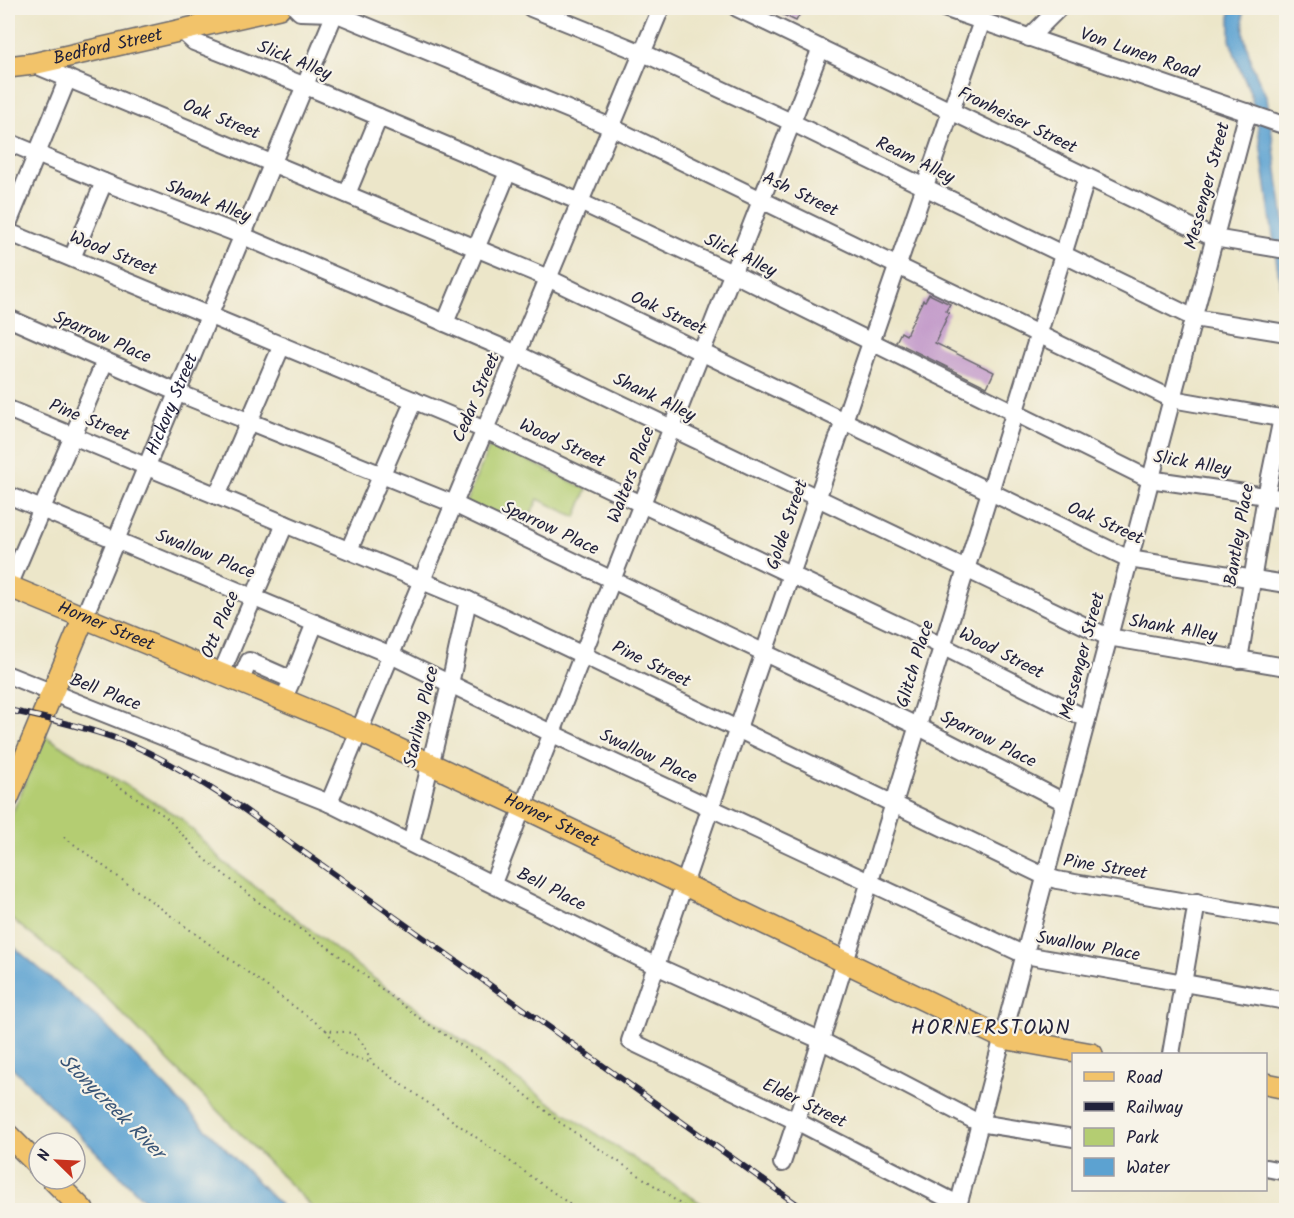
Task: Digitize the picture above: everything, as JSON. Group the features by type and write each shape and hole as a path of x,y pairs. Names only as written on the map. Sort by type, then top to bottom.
{"main road":[{"name":"Bedford Street","path":"8,68 273,8"},
{"name":"Horner Street","path":"8,587 359,731 1003,1038 1086,1053"},
{"name":"Hickory Street","path":"8,798 84,617"},
{"path":"1267,1084 1287,1088"},
{"path":"8,1135 27,1154"},
{"path":"64,1191 83,1210"}],"street":[{"name":"Ash Street","path":"296,8 300,12 311,14 335,13 611,127 1172,399 1284,418"},
{"name":"Ream Alley","path":"531,8 643,52 1194,318 1287,333"},
{"name":"Cedar Street","path":"329,803 661,8"},
{"name":"Fronheiser Street","path":"737,8 1214,238 1279,249"},
{"path":"1029,38 1059,8"},
{"name":"Von Lunen Road","path":"955,9 1029,38 1279,123"},
{"name":"Hickory Street","path":"84,617 335,13"},
{"name":"Golde Street","path":"630,1041 982,21"},
{"name":"Slick Alley","path":"182,30 194,42 304,85 580,202 732,273 1149,478 1287,499"},
{"name":"Walters Place","path":"494,883 790,122 821,48"},
{"name":"Oak Street","path":"33,64 548,278 1129,559 1287,584"},
{"path":"8,224 68,78"},
{"name":"Messenger Street","path":"958,1207 1149,478 1214,238 1252,113"},
{"path":"347,194 379,117"},
{"name":"Shank Alley","path":"8,142 104,183 241,236 517,354 1108,637 1287,667"},
{"path":"445,323 508,172"},
{"name":"Glitch Place","path":"782,1163 1087,177"},
{"path":"72,258 104,183"},
{"name":"Wood Street","path":"8,232 485,429 942,646 1087,719"},
{"name":"Sparrow Place","path":"8,318 176,392 453,504 917,726 1064,802"},
{"path":"217,496 282,345"},
{"path":"8,587 105,361"},
{"path":"349,550 414,400"},
{"name":"Pine Street","path":"8,409 422,579 584,654 1044,876 1287,919"},
{"name":"Bantley Place","path":"1239,660 1266,496 1284,418"},
{"name":"Swallow Place","path":"8,495 391,655 553,734 1025,955 1287,1001"},
{"name":"Ott Place","path":"230,678 254,597 285,524"},
{"name":"Starling Place","path":"411,843 468,600"},
{"path":"283,700 315,622"},
{"path":"230,678 249,661 292,680"},
{"name":"Bell Place","path":"8,675 329,803 494,883 656,966 820,1040 979,1123 1072,1138"},
{"path":"1171,1053 1197,902"},
{"name":"Elder Street","path":"630,1041 796,1121 958,1207"},
{"path":"1267,1168 1287,1172"}],"path":[{"path":"106,778 165,816 205,859 261,904 328,947 419,1018 482,1059 559,1122 668,1194 688,1210"},
{"path":"64,837 326,1030 344,1053 372,1063 578,1210"},
{"path":"326,1030 353,1034 364,1045 372,1063"}],"green space":[{"path":"491,443 587,489 576,517 538,499 523,531 465,504"},
{"path":"45,736 182,819 222,861 369,975 549,1102 711,1210 315,1210 93,984 8,916 8,823"}],"water":[{"path":"1230,8 1243,8 1244,35 1252,65 1267,98 1286,236 1286,313 1257,121 1250,92 1230,40"},
{"name":"Stonycreek River","path":"8,942 101,1021 285,1210 154,1210 87,1143 87,1131 76,1131 8,1063"}],"building":[{"path":"769,8 803,8 796,21"},
{"path":"929,294 950,304 946,311 949,313 935,343 994,372 987,387 896,342 901,332 906,335 923,300 925,301"}],"railway":[{"path":"8,710 80,727 123,741 169,763 242,808 805,1210"}],"district":[{"name":"HORNERSTOWN","path":"991,1028"}]}
